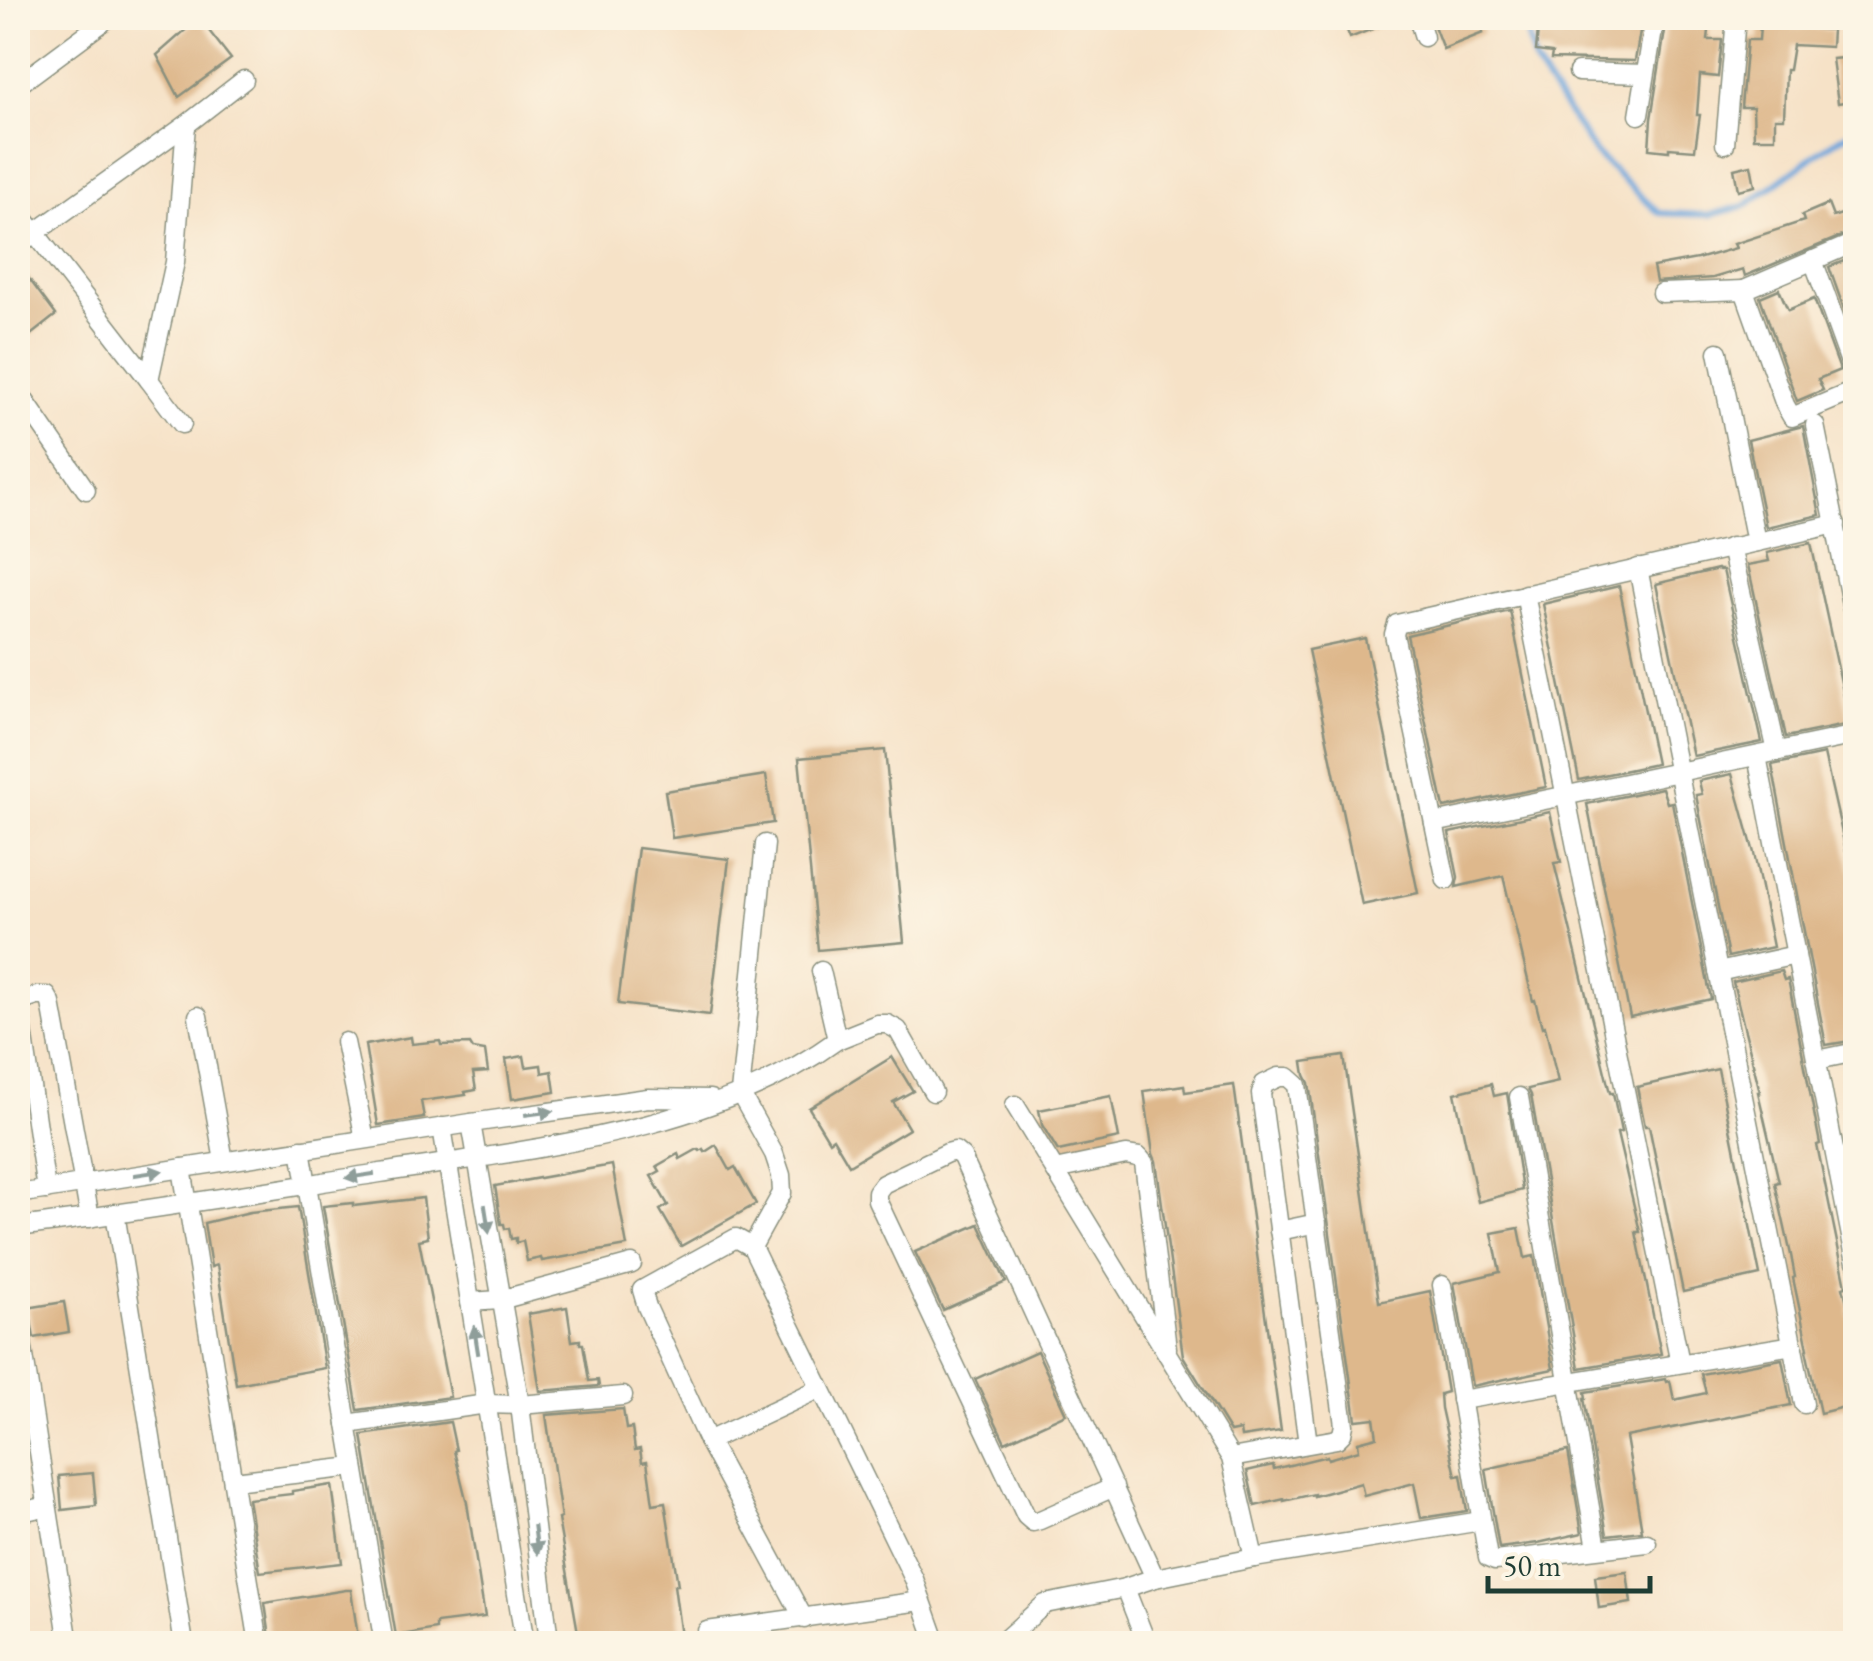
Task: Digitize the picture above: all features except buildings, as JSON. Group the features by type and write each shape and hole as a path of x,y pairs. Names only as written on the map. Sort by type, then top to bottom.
{"street":[{"path":"1418,18 1424,37"},
{"path":"1639,116 1655,18"},
{"path":"1725,144 1736,18"},
{"path":"1842,18 1856,18"},
{"path":"18,85 103,22"},
{"path":"1578,72 1645,74"},
{"path":"18,245 244,80"},
{"path":"148,380 175,262 186,125"},
{"path":"18,211 182,424"},
{"path":"1661,292 1744,290 1856,242"},
{"path":"1814,260 1848,335 1856,379"},
{"path":"1744,290 1792,417 1856,390"},
{"path":"1718,352 1756,542"},
{"path":"18,390 86,490"},
{"path":"1815,426 1856,629"},
{"path":"1446,880 1394,628 1404,621 1836,524"},
{"path":"1731,548 1776,752"},
{"path":"1638,568 1804,1404"},
{"path":"1525,594 1680,1364"},
{"path":"1434,823 1853,736 1856,758"},
{"path":"1757,756 1817,1060 1848,1179 1856,1262"},
{"path":"752,1247 782,1193 774,1154 735,1096 765,844"},
{"path":"1718,972 1796,955"},
{"path":"821,971 836,1040"},
{"path":"46,1190 20,1010 22,1001 37,996 47,996 52,1003 90,1218"},
{"path":"198,1016 224,1161"},
{"path":"18,1227 603,1136 735,1096 817,1054 836,1040 877,1024 888,1024 898,1030 934,1092"},
{"path":"345,1042 365,1140"},
{"path":"1817,1060 1856,1052"},
{"path":"1231,1458 1338,1439 1344,1425 1297,1085 1288,1077 1279,1077 1264,1084 1261,1094 1308,1444"},
{"path":"18,1194 472,1122 648,1098 735,1096"},
{"path":"1519,1097 1597,1548"},
{"path":"1015,1104 1231,1458 1254,1558"},
{"path":"472,1122 520,1405 548,1633 546,1644"},
{"path":"442,1127 525,1644"},
{"path":"301,1149 384,1644"},
{"path":"1114,1487 1040,1520 1033,1522 1026,1516 877,1200 876,1192 882,1184 948,1153 962,1157 1114,1487 1154,1578"},
{"path":"1054,1170 1126,1156 1139,1157 1144,1163 1168,1355"},
{"path":"182,1168 259,1644"},
{"path":"115,1213 184,1644"},
{"path":"1279,1231 1317,1223"},
{"path":"804,1619 708,1441 642,1290 736,1238 752,1247 914,1579 937,1644"},
{"path":"470,1302 500,1300 632,1264"},
{"path":"1442,1285 1488,1558 1646,1543"},
{"path":"18,1317 22,1377 48,1506 69,1644"},
{"path":"1461,1400 1793,1345"},
{"path":"708,1441 819,1388"},
{"path":"347,1424 486,1404 623,1396"},
{"path":"233,1481 354,1466"},
{"path":"504,1510 532,1504"},
{"path":"18,1512 48,1506"},
{"path":"1000,1644 1045,1604 1254,1558 1481,1521"},
{"path":"1125,1588 1147,1644"},
{"path":"707,1631 922,1600"}],"waterway":[{"path":"1523,18 1535,64 1596,154 1659,213 1710,215 1745,206 1833,142 1856,130"}]}
